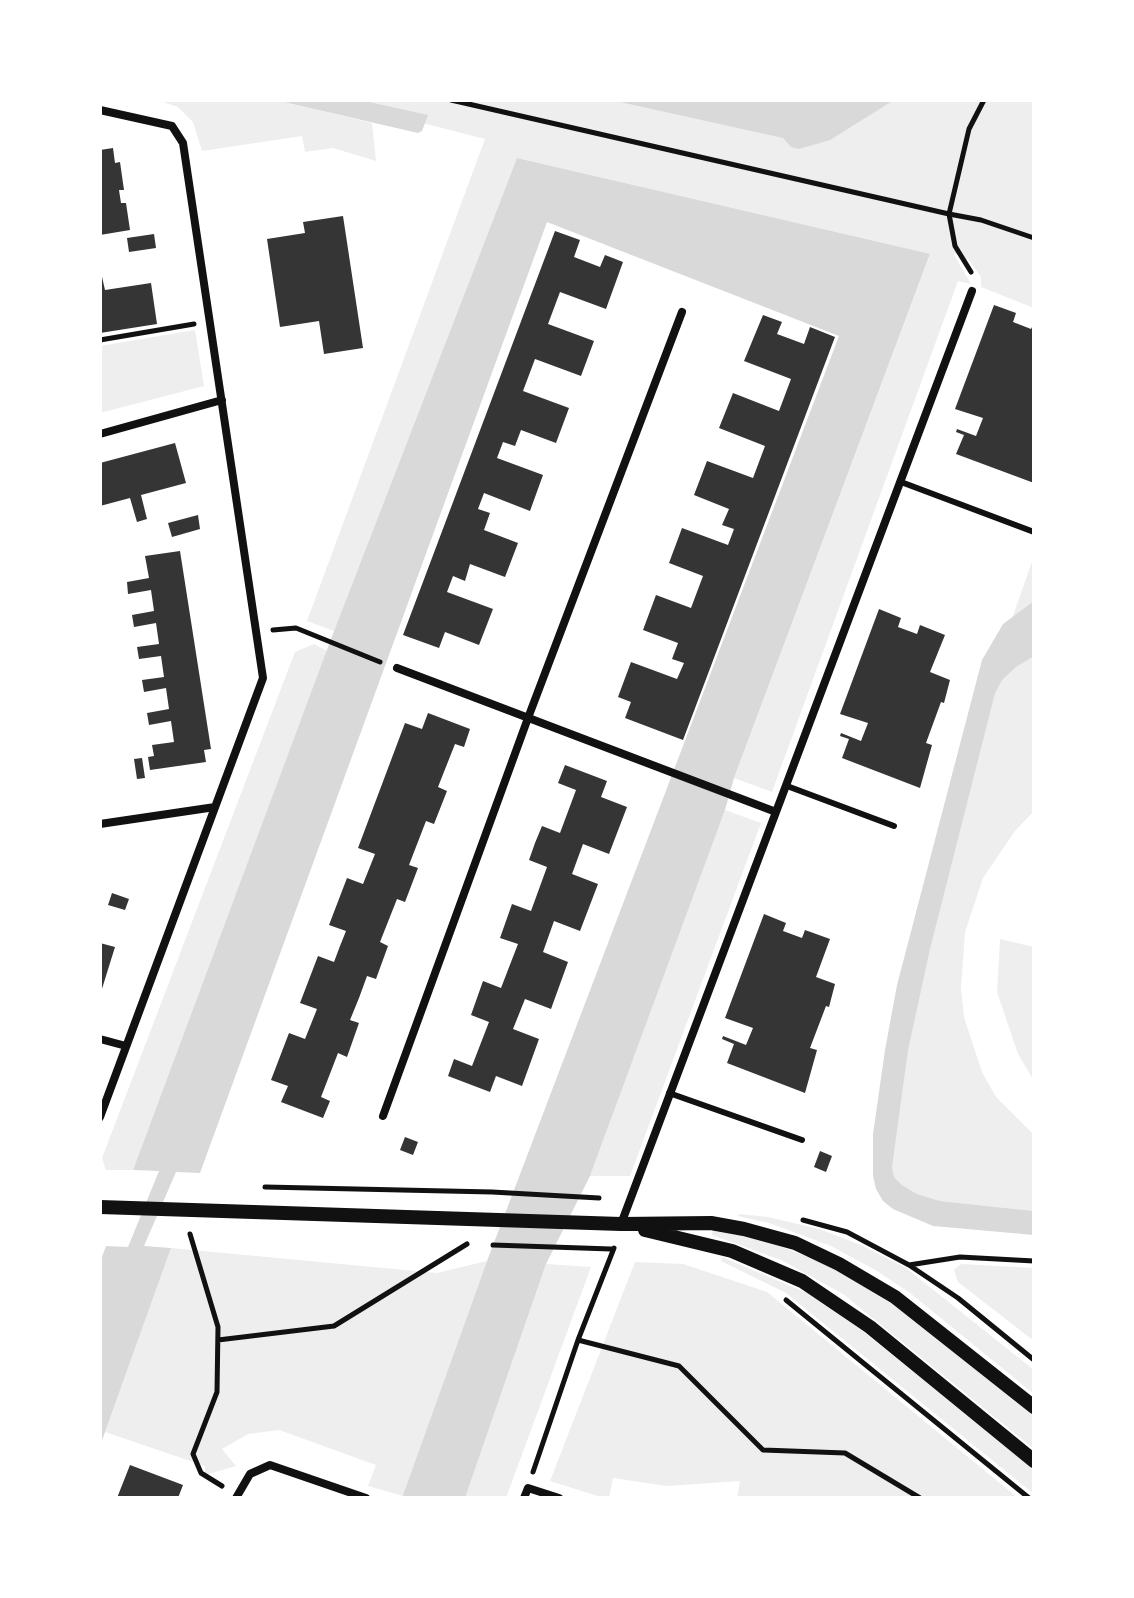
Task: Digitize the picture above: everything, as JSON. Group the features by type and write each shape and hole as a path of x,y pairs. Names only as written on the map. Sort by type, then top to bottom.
{"street":[{"path":"100,110 172,126 183,143 263,678 100,1117"},
{"path":"621,1224 972,291"},
{"path":"383,1116 528,718 682,312"},
{"path":"100,434 222,400"},
{"path":"397,668 776,812"},
{"path":"100,824 215,807"},
{"path":"100,1039 126,1046"},
{"path":"100,1207 621,1224 711,1223 795,1243 839,1264 895,1297 1034,1407"},
{"path":"621,1224 732,1251 802,1281 870,1327 1034,1461"},
{"path":"237,1496 250,1474 270,1465 366,1498"},
{"path":"524,1498 528,1488 559,1498"}],"lane":[{"path":"901,482 1034,532"},
{"path":"787,786 894,826"},
{"path":"669,1093 802,1140"}],"path":[{"path":"451,100 981,220 1034,238"},
{"path":"972,291 975,277 955,246 949,214 969,129 984,100"},
{"path":"100,340 210,321"},
{"path":"256,632 296,628 397,668"},
{"path":"257,1187 492,1192 594,1198"},
{"path":"190,1234 218,1327 217,1392 193,1454 201,1473 237,1496"},
{"path":"218,1340 334,1326 467,1244 627,1249"},
{"path":"528,1488 578,1340 613,1249"},
{"path":"909,1265 960,1257 1034,1261"},
{"path":"782,1298 1029,1498"},
{"path":"578,1340 679,1366 763,1450 845,1453 920,1498"}],"shaded area":[{"path":"157,100 275,100 372,123 376,161 333,148 305,152 302,136 202,151 193,122 178,107"},
{"path":"275,100 360,100 428,115 422,131 418,133"},
{"path":"333,100 1034,100 1034,308 981,287 981,277 970,261 953,253 971,284 958,281 772,792 734,778 930,255 517,158 334,631 307,621 485,139"},
{"path":"611,100 894,100 830,140 799,149 791,147 783,138"},
{"path":"517,158 930,254 734,778 725,810 590,1176 546,1264 465,1498 402,1498 487,1261 839,336 547,222 200,1173 176,1172 144,1246 171,1248 100,1446 100,1262 106,1246 128,1247 159,1171 133,1170 334,631"},
{"path":"195,330 204,386 100,413 100,346"},
{"path":"1034,556 1034,811 1015,831 983,878 965,932 961,989 964,1017 982,1072 996,1097 1034,1135 1034,1211 940,1201 917,1194 902,1185 894,1177 892,1167 887,1099 976,721"},
{"path":"1034,601 1034,656 1002,680 995,693 930,949 908,1050 892,1167 894,1177 917,1194 940,1201 1034,1211 1034,1235 933,1226 893,1209 883,1201 876,1189 873,1134 897,985 982,660 1003,624"},
{"path":"314,644 327,651 133,1170 106,1170 102,1158 295,652"},
{"path":"725,810 761,823 630,1176 590,1176"},
{"path":"1000,939 1034,947 1034,1081 1018,1054 997,992"},
{"path":"740,1214 819,1229 861,1245 906,1268 1034,1370 1034,1394 910,1293 877,1271 831,1246 769,1223 737,1216"},
{"path":"713,1229 766,1241 795,1252 828,1265 880,1293 1034,1414 1034,1449 843,1294 781,1260 712,1235"},
{"path":"171,1248 437,1273 487,1261 403,1496 368,1486 376,1465 279,1430 248,1434 222,1449 236,1466 205,1475 205,1466 105,1432"},
{"path":"722,1257 807,1293 864,1332 1034,1470 1034,1494 786,1293 721,1261"},
{"path":"635,1262 683,1264 767,1292 1018,1498 737,1498 740,1481 667,1486 613,1478 609,1498 604,1498 550,1481"},
{"path":"546,1264 591,1267 506,1498 465,1498"},
{"path":"961,1264 1034,1268 1034,1341 958,1282 954,1270"}],"building":[{"path":"113,148 115,163 120,162 124,190 119,190 121,203 126,203 130,230 100,235 100,150"},
{"path":"343,216 363,348 324,354 319,321 280,327 267,239 305,233 303,222"},
{"path":"555,231 580,240 574,257 600,267 605,255 623,262 606,309 560,292 548,324 594,341 581,376 535,359 523,391 569,408 556,443 521,430 515,446 503,442 497,458 543,475 530,511 484,493 478,509 490,513 484,530 518,543 505,577 470,564 465,581 453,576 447,592 493,609 479,645 445,632 439,648 403,635"},
{"path":"154,234 156,248 129,252 127,238"},
{"path":"100,268 105,290 151,283 157,324 100,333"},
{"path":"994,305 1016,313 1013,322 1031,329 1034,323 1034,483 956,454 964,435 956,432 957,429 976,436 983,418 955,409"},
{"path":"763,315 782,322 777,334 804,344 810,327 835,337 683,740 625,718 631,702 618,697 631,662 677,679 684,663 672,659 678,643 643,630 656,595 691,608 703,576 669,563 682,528 728,545 734,529 722,525 729,509 694,495 707,461 753,478 765,446 719,428 733,393 779,411 791,379 744,361"},
{"path":"175,443 186,483 141,495 147,519 137,522 130,498 100,506 100,463"},
{"path":"198,515 200,529 172,537 168,523"},
{"path":"180,551 211,749 204,750 206,762 150,770 148,757 154,756 152,745 174,742 171,721 149,725 147,713 169,709 166,688 144,692 142,680 164,677 161,656 139,659 137,647 159,644 156,623 134,627 132,615 154,611 151,590 128,594 127,582 149,578 145,556"},
{"path":"879,609 901,618 898,627 917,634 920,625 945,635 930,672 950,680 944,703 941,702 926,743 932,745 920,788 842,758 849,739 840,736 841,733 861,741 868,723 840,714"},
{"path":"428,713 470,729 464,747 455,744 438,787 447,791 434,824 426,821 409,865 418,868 405,902 397,899 380,942 388,946 376,979 367,976 350,1020 359,1023 347,1057 338,1053 321,1097 330,1101 323,1118 281,1102 288,1086 271,1080 289,1033 305,1039 317,1009 300,1003 318,956 334,962 346,931 329,925 347,878 363,884 375,854 358,848 405,723 422,729"},
{"path":"142,758 145,778 137,779 134,759"},
{"path":"565,765 607,781 601,797 627,807 609,854 583,844 572,874 598,884 580,931 554,921 543,952 568,962 551,1009 525,999 513,1029 539,1039 522,1086 496,1076 490,1092 448,1076 454,1059 472,1066 489,1022 471,1015 483,981 501,988 518,944 500,938 512,904 531,911 547,867 529,860 535,843 542,826 560,833 576,790 558,783"},
{"path":"112,893 129,899 125,910 108,905"},
{"path":"764,914 786,923 783,931 802,938 805,930 830,939 816,977 835,984 829,1007 826,1006 810,1048 817,1050 805,1093 727,1063 734,1044 722,1039 723,1036 746,1045 753,1028 725,1018"},
{"path":"100,943 115,947 101,992 100,992"},
{"path":"405,1137 418,1142 413,1155 400,1150"},
{"path":"820,1151 832,1156 826,1172 814,1167"},
{"path":"130,1465 183,1485 178,1498 117,1498"}]}
